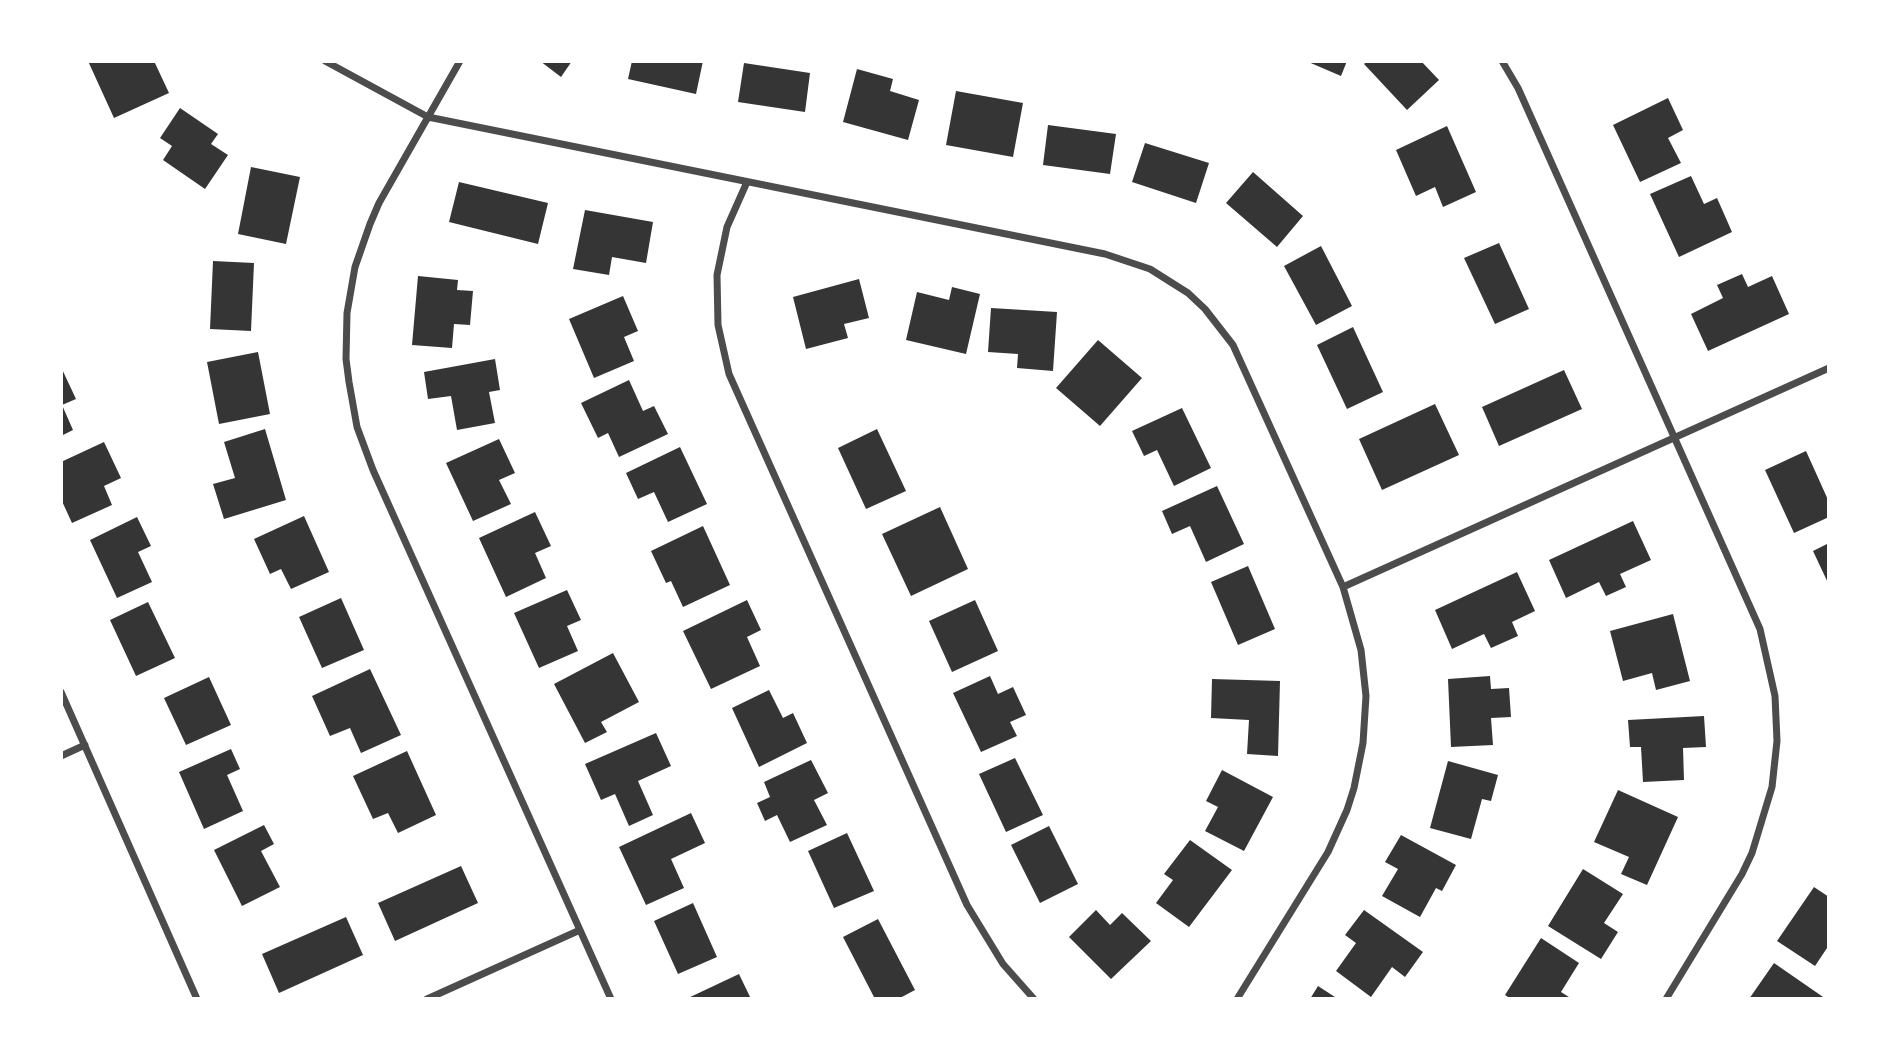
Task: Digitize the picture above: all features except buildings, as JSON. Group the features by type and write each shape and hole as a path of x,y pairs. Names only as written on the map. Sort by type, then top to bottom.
{"street":[{"path":"324,61 428,117 1128,260 1170,280 1205,309 1233,345 1343,587 1361,650 1366,696 1363,743 1354,788 1328,852 1237,999"},
{"path":"460,61 379,203 355,267 347,313 346,359 349,382 358,428 373,470 611,999"},
{"path":"1502,61 1518,88 1760,629 1775,695 1777,741 1770,799 1752,853 1666,999"},
{"path":"747,182 727,227 717,275 718,325 729,374 967,905 1003,964 1034,999"},
{"path":"1343,587 1829,368"},
{"path":"61,692 197,999"},
{"path":"61,756 85,745"},
{"path":"427,999 580,930"}]}
